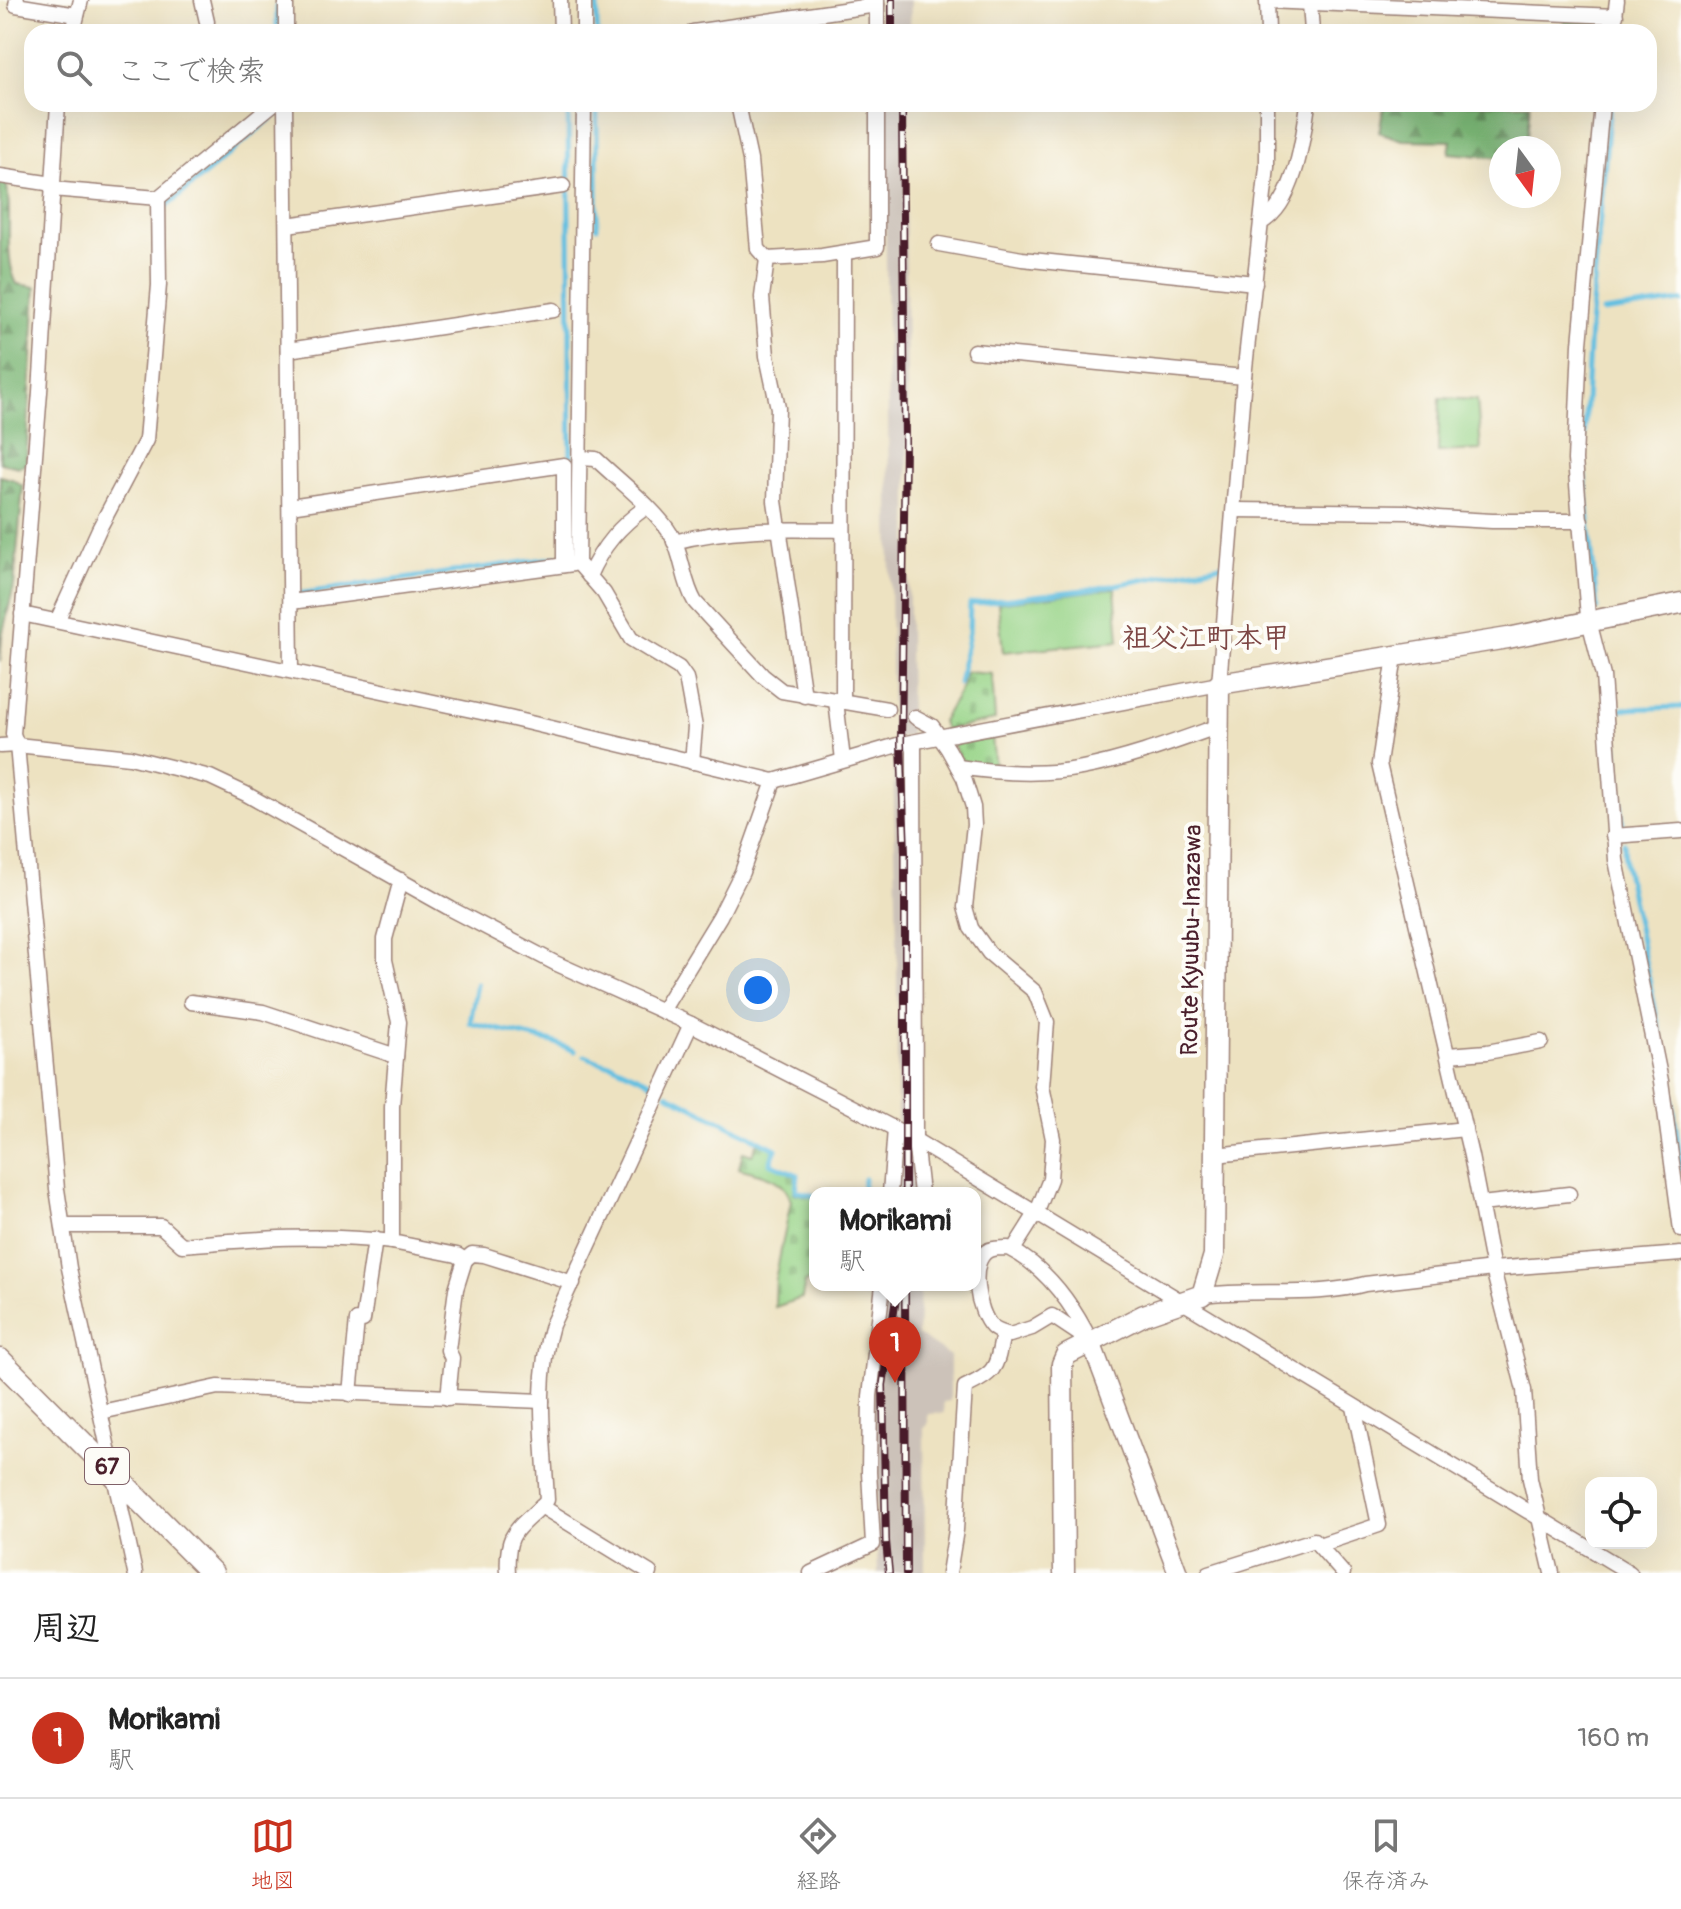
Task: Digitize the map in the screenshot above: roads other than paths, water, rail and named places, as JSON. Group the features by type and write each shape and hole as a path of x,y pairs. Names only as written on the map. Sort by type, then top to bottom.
{"main road":[{"path":"1219,684 1508,638 1681,603"},
{"name":"Route Kyuubu-Inazawa","path":"1202,1295 1214,1255 1219,684"},
{"path":"1064,1573 1062,1364 1066,1355 1144,1315 1202,1295"},
{"name":"67","path":"0,1360 212,1573"}],"street":[{"path":"17,0 16,5 79,7"},
{"path":"202,0 207,22"},
{"path":"286,0 286,24"},
{"path":"560,0 561,24"},
{"path":"584,0 584,24"},
{"path":"1614,24 1617,0"},
{"path":"1268,24 1267,1 1616,16"},
{"path":"757,24 877,2 877,24"},
{"path":"1310,3 1311,24"},
{"path":"57,112 39,406 13,734 17,745 57,1189 69,1268 135,1573"},
{"path":"0,176 52,187 158,198 263,112"},
{"path":"285,112 291,670"},
{"path":"571,564 580,458 584,112"},
{"path":"740,112 750,160 758,249 767,259 762,297 767,356 778,408 775,501 804,696"},
{"path":"767,259 877,247 877,112"},
{"path":"22,614 291,670 774,781 914,742 1219,684 1244,377 1267,167 1267,112"},
{"path":"1262,222 1285,199 1303,138 1307,112"},
{"path":"1601,112 1575,423 1581,521 1589,622 1603,676 1613,836 1645,1013 1661,1081 1681,1230"},
{"path":"287,225 563,186"},
{"path":"57,621 99,529 146,440 159,285 158,198"},
{"path":"939,244 1022,259 1255,283"},
{"path":"843,760 840,702 844,253"},
{"path":"288,350 554,310"},
{"path":"974,351 1244,377"},
{"path":"580,458 596,459 659,519 674,542 687,589 695,602 763,676 782,691 887,709"},
{"path":"290,506 564,465 571,564"},
{"path":"589,576 601,549 646,507"},
{"path":"1234,510 1407,512 1478,521 1581,521"},
{"path":"674,542 713,532 843,530"},
{"path":"291,602 571,564 589,576 619,614 631,639 671,662 686,678 695,727 692,762"},
{"path":"1395,656 1379,764 1465,1129 1493,1269 1524,1390 1530,1479 1552,1573"},
{"path":"915,717 932,726 958,767 973,807 974,825 965,907 971,928 989,953 1035,992 1047,1022 1042,1086 1053,1139 1050,1179 1037,1212 1013,1250"},
{"path":"958,767 998,772 1081,769 1160,747 1219,726"},
{"path":"914,742 915,1140 920,1187"},
{"path":"0,746 17,745 130,757 210,777 555,963 691,1024 915,1140 1630,1573"},
{"path":"662,1011 720,916 742,872 774,781"},
{"path":"1613,836 1681,831"},
{"path":"392,1242 392,1106 399,1022 385,960 385,939 401,880"},
{"path":"191,1002 263,1012 396,1056"},
{"path":"508,1573 507,1553 513,1535 519,1525 547,1500 542,1401 544,1351 552,1325 691,1024"},
{"path":"1448,1055 1487,1052 1541,1042"},
{"path":"890,1187 895,1129"},
{"path":"1215,1155 1465,1129"},
{"path":"1481,1204 1569,1194"},
{"path":"63,1226 161,1226 182,1245 275,1237 375,1239 457,1255 465,1260"},
{"path":"350,1394 357,1320 363,1320 375,1239"},
{"path":"981,1258 987,1251 1013,1250 1032,1263 1076,1311 1091,1342 1178,1573"},
{"path":"448,1398 452,1358 448,1350 456,1289 465,1260 472,1254 484,1255 573,1283"},
{"path":"1202,1295 1231,1291 1346,1289 1493,1269 1681,1254"},
{"path":"811,1573 873,1544 869,1472 870,1396 882,1291"},
{"path":"979,1291 983,1311 991,1326 1003,1333 1010,1335 1024,1331 1052,1316 1091,1342"},
{"path":"949,1573 956,1530 965,1387 988,1377 997,1363 1003,1333"},
{"path":"101,1412 218,1387 542,1401"},
{"path":"1319,1545 1379,1525 1354,1407"},
{"path":"541,1506 650,1573"},
{"path":"1209,1573 1314,1540 1343,1573"}],"waterway":[{"path":"567,0 567,19"},
{"path":"597,0 597,24"},
{"path":"1622,24 1627,0"},
{"path":"277,6 277,24"},
{"path":"568,112 571,470"},
{"path":"597,112 597,227"},
{"path":"1597,608 1583,457 1590,328 1609,112"},
{"path":"167,206 276,114"},
{"path":"1602,312 1681,301"},
{"path":"571,524 571,554"},
{"path":"297,594 558,557"},
{"path":"959,684 969,632 970,604 1099,588 1221,565"},
{"path":"1622,709 1681,707"},
{"path":"1613,715 1623,829"},
{"path":"1624,843 1625,865 1670,1080 1681,1170"},
{"path":"477,984 470,1023 553,1042 575,1051"},
{"path":"585,1056 653,1083"},
{"path":"667,1094 776,1149 770,1163 798,1175 796,1191 809,1194"},
{"path":"863,1187 864,1179"}],"railway":[{"path":"892,0 892,24"},
{"path":"902,112 905,443 901,744 905,853 905,1187"},
{"path":"889,1573 883,1385 897,1291"},
{"path":"905,1293 906,1573"}],"place":[{"name":"Morikami","path":"895,1383"}],"district":[{"name":"祖父江町本甲","path":"1206,637"}]}
